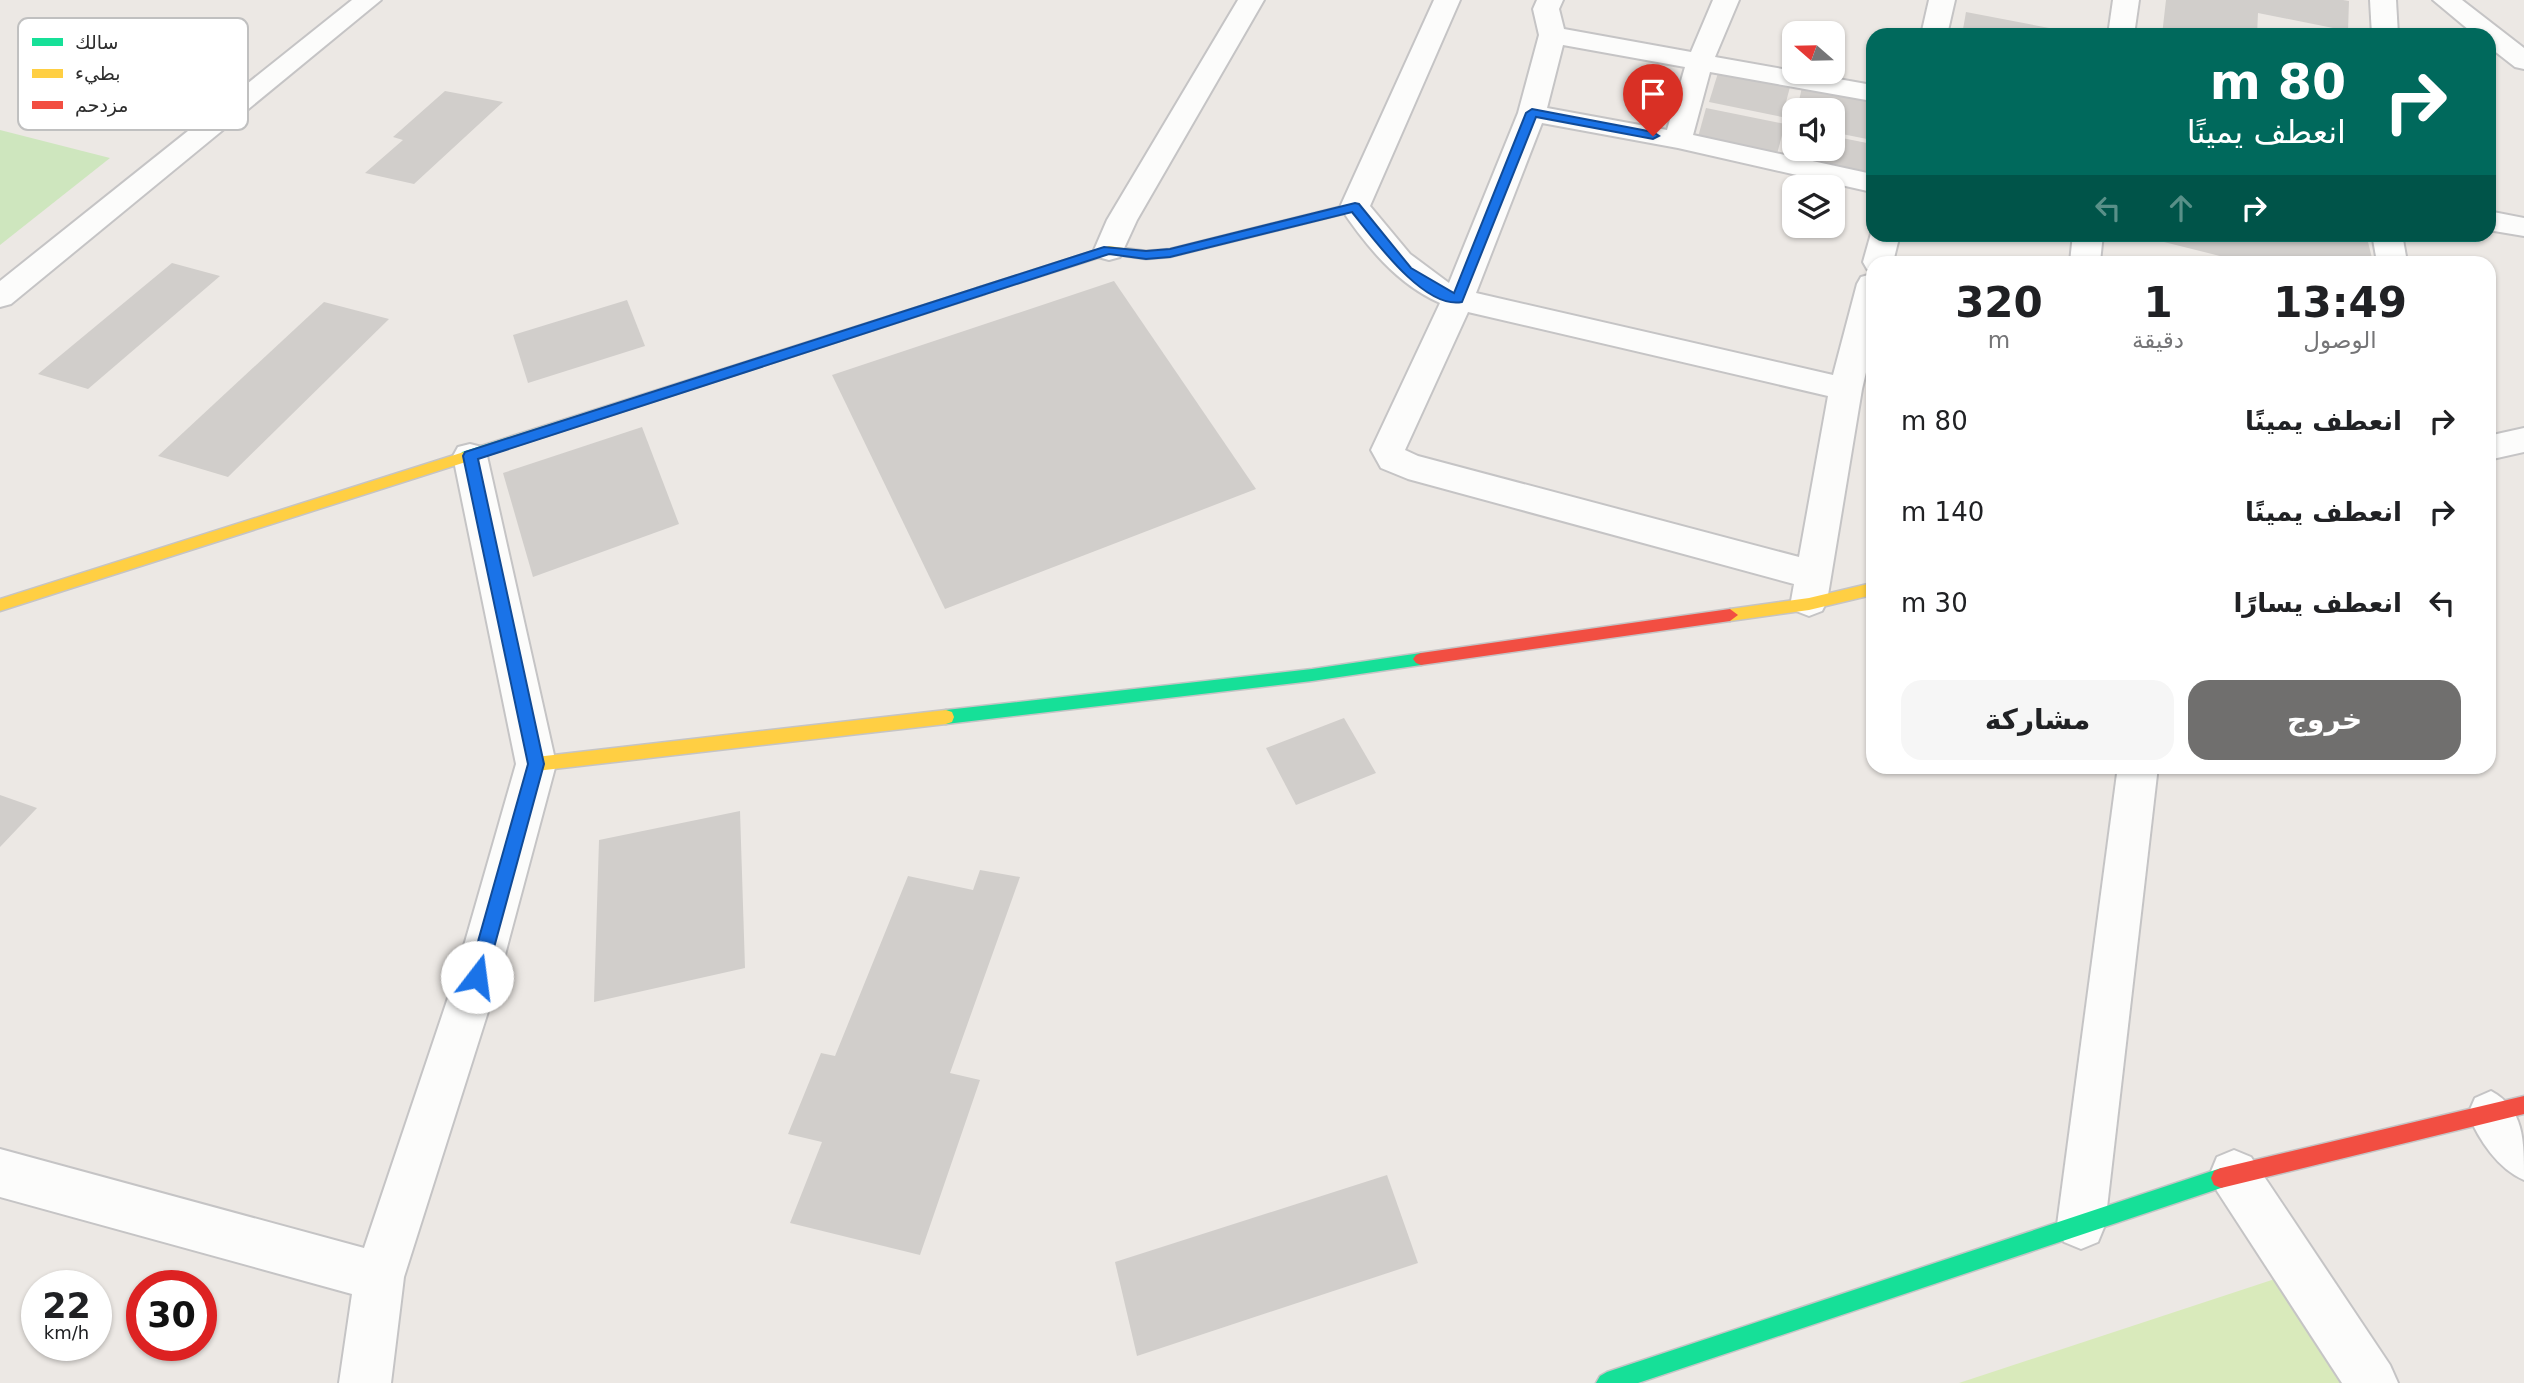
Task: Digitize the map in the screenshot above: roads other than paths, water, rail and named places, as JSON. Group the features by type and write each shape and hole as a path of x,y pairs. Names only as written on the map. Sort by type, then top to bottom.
{"street":[{"path":"248,95 368,0"},
{"path":"1108,250 1122,220 1251,0"},
{"path":"1355,207 1447,0"},
{"path":"1550,0 1546,9 1552,34 1532,113 1458,299 1388,450 1394,459 1408,466 1810,589"},
{"path":"1678,140 1700,61 1726,0"},
{"path":"1936,28 1942,0"},
{"path":"2121,28 2126,0"},
{"path":"2383,0 2385,28"},
{"path":"2446,0 2482,28"},
{"path":"1552,34 1866,92"},
{"path":"2496,39 2524,61"},
{"path":"1532,113 1678,140 1866,182"},
{"path":"0,297 203,130"},
{"path":"0,605 1108,250 1146,255 1170,253 1355,207"},
{"path":"1355,207 1407,271 1436,290 1458,299 1846,388"},
{"path":"2496,222 2524,227"},
{"path":"1810,589 1846,388 1866,308"},
{"path":"2496,446 2524,440"},
{"path":"365,1383 379,1277 477,977 536,764 470,456"},
{"path":"536,764 1312,675 1810,589 1866,589"},
{"path":"2081,1225 2137,774"},
{"path":"1607,1383 2234,1174 2508,1109 2524,1156"},
{"path":"0,1173 379,1277"},
{"path":"2234,1174 2372,1383"}]}
